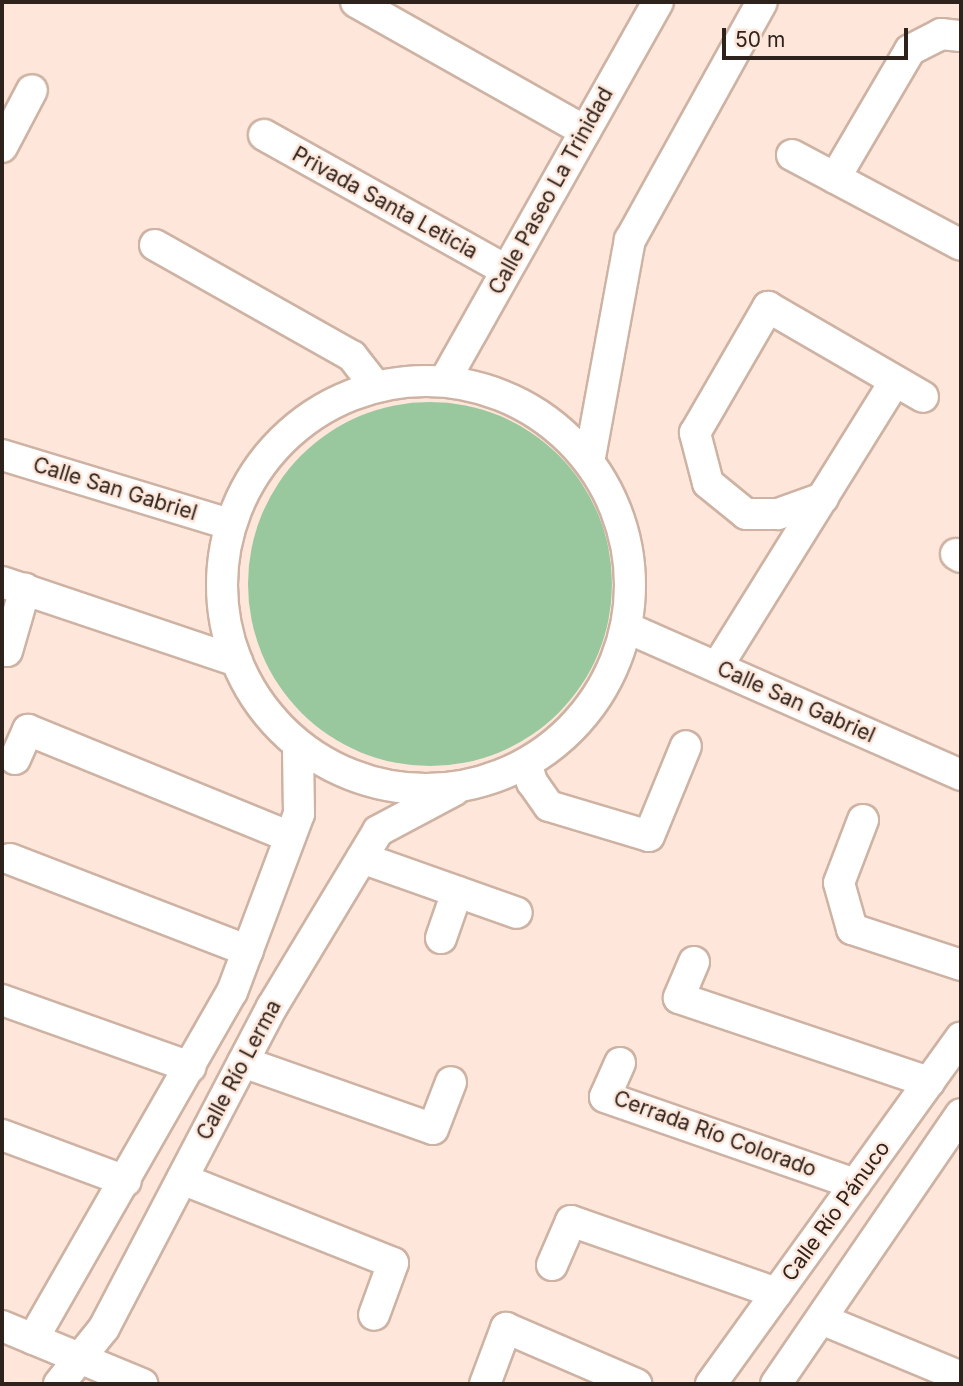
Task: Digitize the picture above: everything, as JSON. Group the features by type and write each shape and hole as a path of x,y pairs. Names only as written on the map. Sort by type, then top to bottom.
{"street":[{"path":"356,2 585,131"},
{"name":"Calle Paseo La Trinidad","path":"445,380 658,2"},
{"path":"590,457 630,240 762,2"},
{"path":"835,178 910,50 941,33 961,36"},
{"path":"2,147 32,90"},
{"name":"Privada Santa Leticia","path":"264,135 506,270"},
{"path":"792,155 961,244"},
{"path":"155,245 352,356 375,385"},
{"path":"823,498 778,514 746,514 708,483 695,433 768,307 894,383 923,397"},
{"path":"445,380 525,404 590,457 629,539 629,629 599,698 527,765 456,790 373,785 299,748 245,685 220,606 229,524 260,462 311,414 375,385 445,380"},
{"path":"717,667 894,383"},
{"name":"Calle San Gabriel","path":"2,455 229,524"},
{"path":"7,651 13,586 237,661"},
{"name":"Calle San Gabriel","path":"629,629 961,775"},
{"path":"15,759 28,730 290,837"},
{"path":"527,765 532,782 549,806 649,836 685,746"},
{"name":"Calle Río Lerma","path":"33,1339 232,992 299,814 299,748"},
{"name":"Calle Río Lerma","path":"59,1384 104,1328 243,1062 378,831 456,790"},
{"path":"863,820 839,883 852,929 961,965"},
{"path":"362,858 517,913"},
{"path":"10,859 248,951"},
{"path":"441,938 457,892"},
{"path":"694,962 679,998 929,1082"},
{"path":"2,1000 190,1067"},
{"name":"Calle Río Pánuco","path":"711,1384 961,1038"},
{"path":"243,1062 433,1129 451,1082"},
{"name":"Cerrada Río Colorado","path":"620,1063 605,1097 855,1185"},
{"path":"776,1384 957,1128"},
{"path":"2,1135 125,1181"},
{"path":"181,1179 393,1263 374,1315"},
{"path":"552,1265 571,1221 777,1293"},
{"path":"821,1319 961,1377"},
{"path":"2,1326 142,1384"},
{"path":"485,1384 506,1328 635,1384"}],"green space":[{"path":"430,402 465,406 500,416 531,433 558,456 581,483 598,514 608,549 612,584 608,619 598,654 581,685 558,712 531,735 500,752 465,762 430,766 395,762 360,752 329,735 302,712 279,685 262,654 252,619 248,584 252,549 262,514 279,483 302,456 329,433 360,416 395,406"}]}
